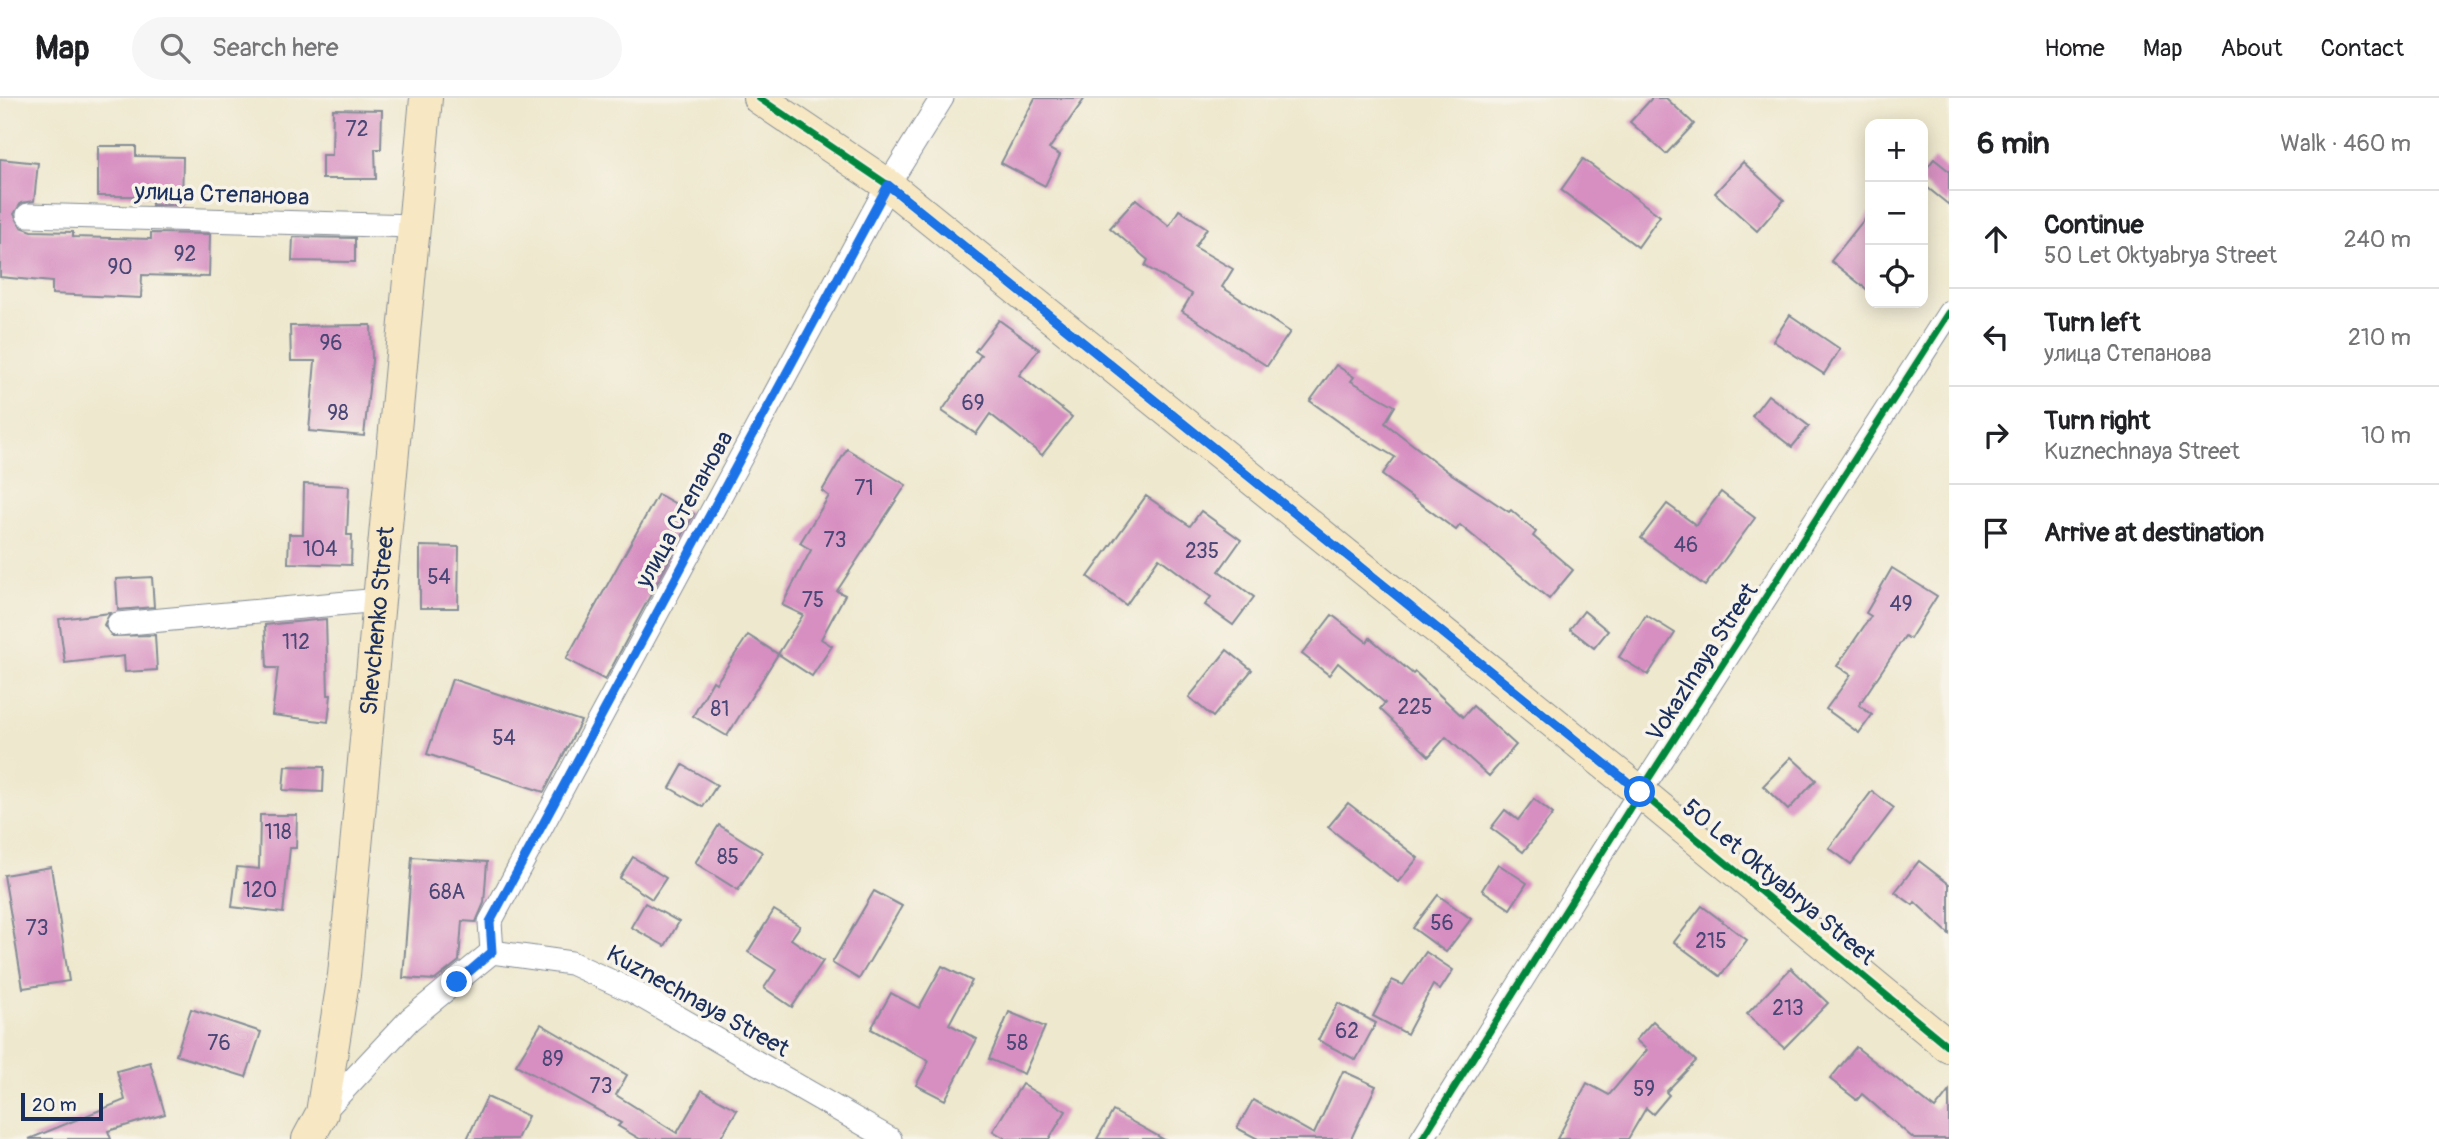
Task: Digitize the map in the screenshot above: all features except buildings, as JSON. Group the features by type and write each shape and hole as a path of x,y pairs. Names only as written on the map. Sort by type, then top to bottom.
{"street":[{"name":"Shevchenko Street","path":"315,1126 344,975 426,98"},
{"name":"50 Let Oktyabrya Street","path":"759,98 888,185 1640,792 1949,1047"},
{"name":"улица Степанова","path":"492,952 490,922 888,185 942,98"},
{"name":"улица Степанова","path":"28,215 414,226"},
{"name":"Vokazlnaya Street","path":"1422,1139 1640,792 1949,313"},
{"path":"118,624 379,600"},
{"path":"315,1126 410,1019 492,952"},
{"name":"Kuznechnaya Street","path":"492,952 571,963 632,991 890,1139"}],"cycle path":[{"path":"759,98 888,185 1640,792 1949,1047"},
{"path":"1422,1139 1640,792 1949,313"}],"route":[{"path":"457,982 492,952 490,922 888,185 1640,792"}]}
